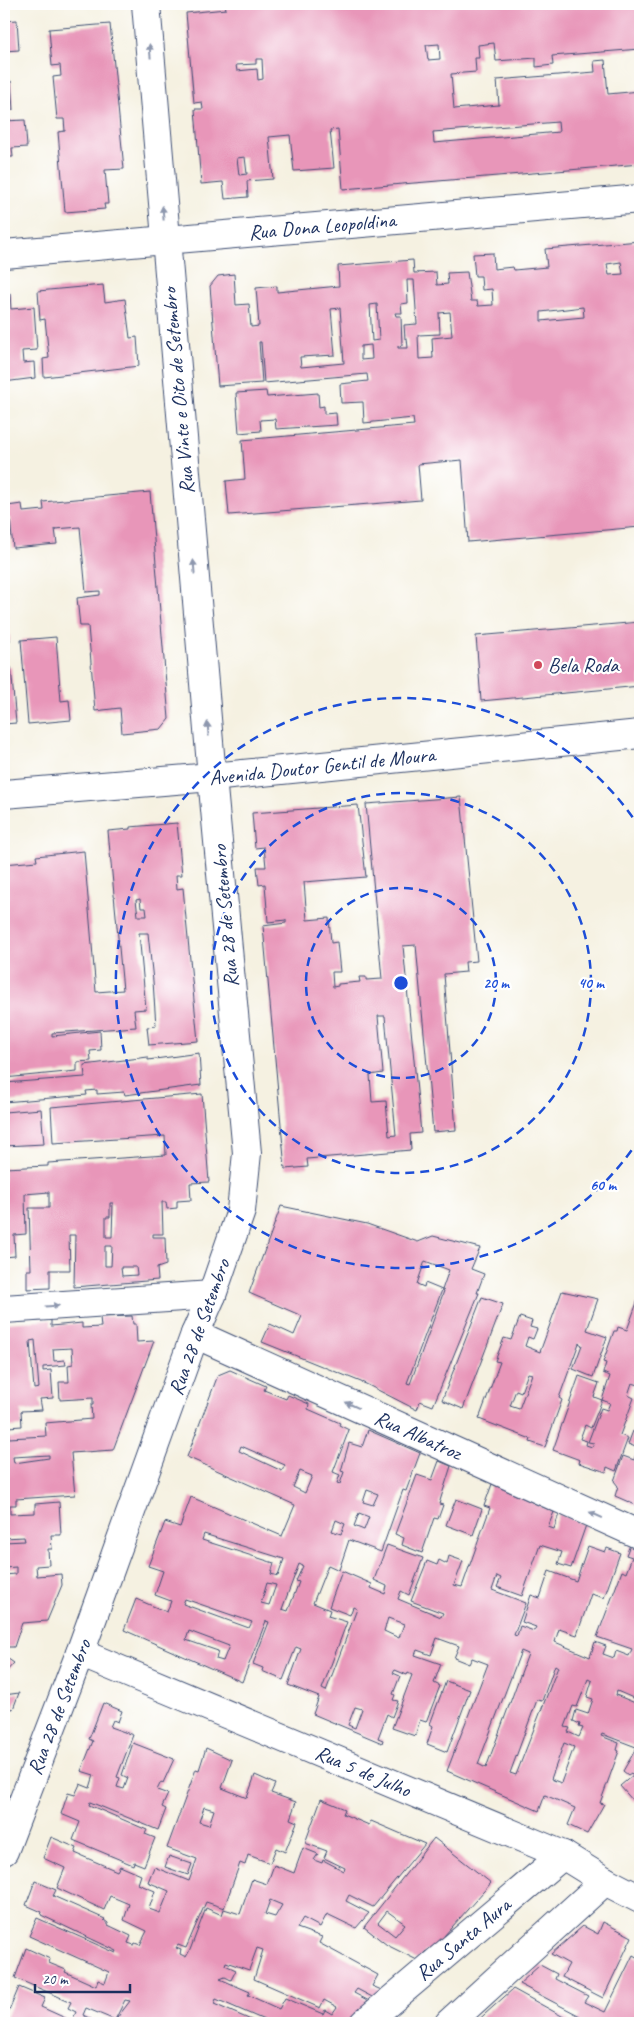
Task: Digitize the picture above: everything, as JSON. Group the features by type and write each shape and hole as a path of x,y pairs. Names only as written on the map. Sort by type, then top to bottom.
{"street":[{"name":"Rua Vinte e Oito de Setembro","path":"146,4 212,777"},
{"name":"Rua Dona Leopoldina","path":"4,254 640,199"},
{"name":"Avenida Doutor Gentil de Moura","path":"4,794 212,777 640,734"},
{"name":"Rua 28 de Setembro","path":"4,1851 80,1653 241,1212 246,1153 212,777"},
{"path":"4,1309 212,1295"},
{"name":"Rua Albatroz","path":"195,1334 640,1535"},
{"name":"Rua 5 de Julho","path":"80,1653 563,1855 605,1881 640,1899"},
{"name":"Rua Santa Aura","path":"364,2023 563,1855"},
{"path":"449,2023 605,1881"}],"building":[{"path":"225,4 640,4 640,49 552,56 553,65 536,67 536,58 496,61 494,43 478,45 479,58 475,58 476,72 451,74 454,109 499,105 497,80 595,72 594,61 605,60 608,94 640,91 640,164 343,189 338,129 330,130 334,168 294,171 290,135 269,137 273,179 247,181 248,197 225,199 223,182 201,184 195,109 203,109 202,102 194,103 186,13 226,9","holes":["439,44 440,59 428,60 426,45","256,59 262,59 263,79 258,80 257,69 237,71 236,65 256,64","558,122 559,132 434,143 433,132","245,157 247,174 239,175 237,158"]},
{"path":"17,20 19,50 4,51 4,21"},
{"path":"110,24 124,169 105,170 108,204 104,204 105,209 65,212 58,132 65,131 64,119 57,119 53,77 61,76 60,65 52,66 49,29"},
{"path":"4,81 11,81 13,110 4,111"},
{"path":"25,120 27,147 12,148 13,157 4,157 4,121"},
{"path":"640,241 640,527 468,542 462,460 418,464 421,500 229,515 226,481 245,479 242,440 414,425 413,418 364,423 363,402 341,403 340,384 368,381 367,374 264,383 261,342 259,342 262,383 218,386 210,286 218,276 234,274 236,305 249,304 251,327 259,326 256,288 277,286 277,292 339,286 338,266 413,260 414,273 436,272 437,285 448,284 447,273 467,272 471,301 477,301 478,306 493,305 492,289 482,290 481,276 475,276 473,254 493,253 494,269 513,267 514,270 547,267 545,249","holes":["621,262 623,274 609,275 607,264","407,280 414,280 417,324 404,325 408,348 398,348 398,346 402,345 401,316 396,316 395,313 402,313 401,304 408,303","377,304 379,340 372,341 370,305","583,307 584,317 541,321 541,312","340,308 344,363 301,367 300,357 335,355 331,309","450,312 452,336 432,338 433,358 419,359 418,335 440,334 439,313","371,345 372,359 361,360 361,346"]},
{"path":"103,285 105,302 125,299 130,338 137,337 139,366 44,377 43,359 49,358 45,319 40,320 38,291"},
{"path":"10,293 11,309 34,307 37,350 22,351 23,363 34,362 35,378 4,382 4,294"},
{"path":"266,391 267,397 318,393 319,407 324,406 324,414 336,413 337,425 276,429 275,419 260,420 261,431 239,433 236,393"},
{"path":"150,492 169,719 161,729 122,733 120,708 95,711 88,626 80,626 77,598 100,595 100,591 86,592 80,527 55,529 57,544 13,548 10,518 8,518 10,537 4,538 4,510 7,509 7,506 22,504 23,512 44,510 43,502"},
{"path":"4,581 10,641 4,641"},
{"path":"640,622 640,686 481,701 476,636"},
{"path":"56,637 61,701 69,700 71,720 28,724 21,640"},
{"path":"11,667 16,723 4,724 4,668"},
{"path":"461,797 477,961 465,962 466,972 444,974 456,1130 433,1132 416,945 403,946 421,1133 410,1134 411,1150 307,1159 308,1167 285,1169 263,926 286,923 286,920 268,922 265,884 259,885 257,867 266,867 264,847 255,848 252,813 358,805 366,877 304,882 307,920 329,918 331,943 337,942 340,972 332,972 333,987 338,986 338,984 360,982 359,977 366,977 366,980 382,979 366,804","holes":["378,1016 385,1016 396,1135 389,1136 386,1101 372,1102 370,1075 383,1073"]},
{"path":"177,823 182,875 176,875 177,889 183,888 198,1041 149,1045 147,1027 156,1026 153,981 148,933 139,933 146,1009 134,1010 136,1027 52,1033 52,1036 100,1031 101,1050 90,1051 91,1061 77,1062 77,1071 4,1078 4,864 37,861 36,856 84,851 96,992 123,990 108,831 130,829 130,827","holes":["140,899 141,908 146,908 147,916 138,916 136,900"]},
{"path":"199,1053 201,1085 125,1095 124,1092 97,1094 97,1090 86,1091 87,1095 4,1102 4,1083 85,1077 84,1065 148,1057 148,1060"},
{"path":"202,1094 209,1182 190,1183 191,1200 177,1201 177,1208 167,1209 166,1202 162,1202 163,1234 153,1234 153,1237 165,1237 166,1265 157,1268 158,1280 74,1287 75,1235 69,1235 70,1270 50,1270 50,1288 27,1289 27,1270 31,1270 29,1208 49,1208 49,1192 25,1194 26,1234 14,1235 15,1256 4,1257 4,1168 48,1166 48,1163 166,1155 165,1136 53,1143 51,1107","holes":["110,1203 113,1203 112,1237 106,1237 106,1217 110,1217","105,1246 112,1246 111,1266 105,1266","121,1267 136,1267 137,1275 122,1276"]},
{"path":"41,1109 44,1144 4,1146 4,1112"},
{"path":"281,1206 367,1224 418,1242 433,1236 480,1248 471,1269 484,1274 477,1293 479,1293 433,1406 420,1401 417,1410 366,1384 262,1342 270,1324 294,1335 302,1316 249,1293","holes":["425,1261 449,1270 442,1290 425,1283 424,1287 417,1284","442,1290 444,1291 410,1384 407,1383"]},
{"path":"562,1291 598,1299 587,1330 607,1337 593,1377 573,1369 582,1345 579,1343 559,1398 562,1400 545,1447 530,1442 531,1439 479,1419 500,1362 495,1361 504,1338 511,1340 520,1317 532,1321 530,1327 537,1329 533,1339 528,1337 525,1346 540,1352","holes":["528,1373 532,1374 519,1409 510,1406 516,1390 521,1392"]},
{"path":"482,1297 503,1304 463,1409 442,1400"},
{"path":"639,1297 640,1383 639,1385 632,1383 628,1395 634,1398 620,1435 628,1438 616,1471 607,1467 606,1472 579,1463 580,1460 553,1450 579,1376 599,1383 594,1397 602,1400 610,1376 603,1373 606,1363 603,1362 614,1331 617,1331 618,1327 627,1330","holes":["602,1400 610,1403 607,1410 601,1408 588,1442 594,1443 592,1447 586,1445 587,1441 580,1439 585,1425 591,1428"]},
{"path":"132,1316 133,1324 136,1324 137,1342 154,1341 113,1450 71,1453 75,1495 16,1499 16,1505 10,1505 10,1514 35,1513 35,1504 59,1502 61,1535 51,1535 52,1549 48,1549 49,1565 36,1566 37,1576 61,1574 62,1585 47,1621 22,1623 14,1647 4,1647 4,1575 16,1574 16,1567 4,1568 4,1542 25,1541 24,1537 4,1538 4,1506 6,1505 6,1499 4,1500 4,1323 51,1320 51,1326 82,1323 82,1328 101,1327 100,1317","holes":["35,1340 39,1388 34,1389 30,1341","72,1348 73,1364 68,1365 69,1382 59,1382 60,1400 93,1398 93,1405 91,1405 92,1419 45,1423 46,1436 9,1438 8,1427 22,1426 21,1411 42,1410 40,1399 53,1398 51,1370 43,1371 43,1367 66,1365 65,1360 54,1361 53,1349","49,1455 49,1458 14,1463 13,1457"]},
{"path":"230,1370 266,1386 264,1390 286,1399 288,1395 309,1404 308,1409 340,1423 339,1425 349,1430 333,1472 340,1475 337,1483 340,1484 344,1472 341,1471 349,1443 362,1447 368,1430 420,1453 406,1491 403,1490 381,1552 349,1540 339,1570 328,1565 313,1603 330,1610 328,1616 347,1622 322,1689 326,1691 357,1609 353,1607 350,1615 329,1607 342,1571 372,1584 371,1588 385,1594 387,1586 374,1580 387,1545 423,1558 409,1595 401,1591 398,1599 441,1617 443,1613 411,1601 427,1561 437,1565 439,1560 447,1564 449,1556 463,1561 454,1585 462,1587 490,1508 484,1506 492,1484 554,1512 548,1527 554,1529 559,1514 586,1525 571,1568 558,1564 562,1552 540,1545 522,1596 497,1587 501,1578 497,1576 492,1590 526,1603 514,1635 517,1636 520,1626 534,1631 536,1627 522,1622 531,1595 540,1598 549,1571 576,1581 588,1546 605,1552 607,1548 620,1553 604,1598 591,1594 577,1635 559,1629 555,1642 590,1657 595,1642 606,1646 603,1654 614,1658 616,1651 629,1656 632,1649 597,1637 622,1571 626,1573 632,1557 626,1555 630,1545 640,1550 640,1624 638,1632 640,1633 638,1653 640,1654 640,1673 638,1680 640,1681 640,1701 617,1691 616,1695 640,1705 640,1735 636,1747 602,1734 601,1736 619,1743 617,1750 619,1751 600,1803 604,1804 587,1834 568,1825 575,1808 545,1795 539,1811 447,1771 488,1664 472,1658 469,1664 454,1658 459,1646 437,1638 431,1655 417,1650 415,1655 441,1664 434,1683 440,1686 426,1722 420,1720 415,1736 392,1728 412,1675 395,1670 393,1673 400,1676 393,1694 395,1695 393,1700 398,1701 392,1717 387,1714 378,1738 383,1740 382,1743 313,1714 319,1697 288,1685 301,1649 296,1647 283,1680 262,1671 263,1668 253,1664 269,1622 266,1621 242,1682 124,1630 136,1599 167,1612 171,1601 155,1595 163,1571 148,1566 165,1522 180,1527 191,1497 282,1536 295,1505 187,1457 218,1375","holes":["241,1446 285,1465 282,1471 239,1451","300,1471 312,1476 305,1493 293,1487","367,1490 378,1494 373,1505 363,1502","359,1513 369,1517 364,1530 354,1526","336,1520 345,1524 341,1534 332,1531","204,1534 284,1559 278,1576 271,1574 274,1563 202,1540","299,1564 303,1566 296,1581 299,1582 288,1611 282,1609","267,1583 276,1585 269,1605 261,1603","185,1599 252,1622 249,1628 183,1604","388,1618 404,1624 399,1638 384,1631","189,1631 229,1646 223,1661 216,1659 218,1651 186,1640","521,1651 528,1654 486,1768 478,1764","555,1665 558,1667 516,1775 510,1773 537,1700 542,1701","588,1679 592,1681 587,1697 593,1699 588,1714 576,1710 573,1721 580,1724 579,1727 583,1728 579,1737 568,1732 570,1728 565,1727 573,1706 577,1707","355,1707 362,1709 355,1728 348,1725","564,1743 574,1747 561,1783 551,1779"]},
{"path":"633,1431 640,1433 640,1507 615,1496 618,1486 614,1481 623,1456 634,1460 638,1448 628,1444"},
{"path":"439,1461 451,1466 439,1504 443,1505 438,1519 434,1518 422,1553 402,1545 404,1538 395,1534 417,1475 432,1480"},
{"path":"456,1499 482,1509 473,1535 446,1525"},
{"path":"4,1656 14,1663 4,1674"},
{"path":"446,1681 470,1690 447,1752 427,1744 433,1726 430,1724"},
{"path":"19,1693 13,1709 4,1707 4,1695"},
{"path":"103,1703 122,1711 118,1722 113,1720 110,1727 133,1735 117,1777 120,1778 117,1787 124,1789 128,1778 122,1775 133,1743 174,1759 163,1783 161,1782 157,1790 168,1794 162,1807 166,1809 158,1830 90,1802 89,1805 147,1830 145,1834 155,1838 144,1866 134,1862 133,1865 73,1840 80,1822 61,1814 68,1793 75,1795 80,1784 90,1788 94,1775 81,1771 93,1741 89,1739"},
{"path":"640,1742 640,1796 634,1802 620,1786 633,1775 631,1773 628,1775 623,1771"},
{"path":"206,1748 232,1760 222,1788 247,1798 255,1775 275,1784 271,1793 296,1802 290,1819 297,1822 285,1852 276,1848 270,1863 248,1855 245,1865 240,1863 224,1908 206,1902 186,1948 178,1945 176,1948 181,1950 180,1954 186,1957 190,1950 206,1908 222,1915 224,1909 240,1914 252,1879 267,1884 274,1865 294,1873 303,1848 318,1854 314,1860 322,1863 323,1860 344,1871 345,1868 324,1858 327,1851 305,1843 321,1799 345,1809 343,1814 369,1825 371,1821 425,1844 373,1907 349,1895 346,1901 369,1913 356,1928 327,1914 320,1927 303,1918 297,1928 322,1937 319,1943 378,1975 372,1986 384,1991 376,1999 357,1989 354,1993 371,2002 347,2023 271,2023 216,1999 214,2004 258,2023 107,2023 108,2020 114,2022 130,2001 125,2000 115,2020 86,2008 83,2015 91,2019 89,2023 4,2023 19,1987 45,1998 41,2007 72,2021 76,2012 68,2008 71,2002 15,1978 26,1948 50,1959 49,1963 66,1970 65,1972 96,1986 98,1980 105,1983 109,1972 29,1936 37,1918 116,1953 117,1951 41,1915 42,1912 26,1905 35,1881 56,1890 53,1896 105,1919 108,1925 131,1936 128,1943 140,1945 147,1931 124,1920 129,1904 110,1896 104,1910 57,1888 65,1868 43,1858 51,1837 77,1848 75,1853 117,1871 120,1866 141,1875 138,1884 155,1891 149,1909 160,1913 169,1891 148,1882 154,1867 189,1881 197,1859 167,1848 196,1769 199,1770","holes":["204,1807 214,1810 209,1825 199,1822","270,1900 282,1905 275,1917 265,1914","257,1948 263,1950 254,1979 320,2008 324,2000 337,2007 332,2014 325,2010 323,2014 285,1998 279,2009 248,1995 250,1992 220,1979 225,1977 231,1980 236,1970 225,1965 226,1962 249,1970"]},
{"path":"434,1838 491,1883 444,1936 446,1938 429,1953 426,1951 417,1960 387,1945 364,1927","holes":["387,1911 405,1924 395,1936 378,1923"]},
{"path":"169,1856 192,1864 188,1875 165,1867"},
{"path":"603,1922 632,1937 603,1998 562,1977 569,1964 551,1954 583,1926 598,1934"},
{"path":"633,1955 640,1959 640,2023 606,2023 603,2021 602,2023 576,2023 580,2016 519,1984 540,1965 557,1974 555,1979 588,1996 584,2002 605,2012"},
{"path":"513,1989 569,2020 568,2023 475,2023"}],"place":[{"name":"Bela Roda","path":"538,665"}]}
